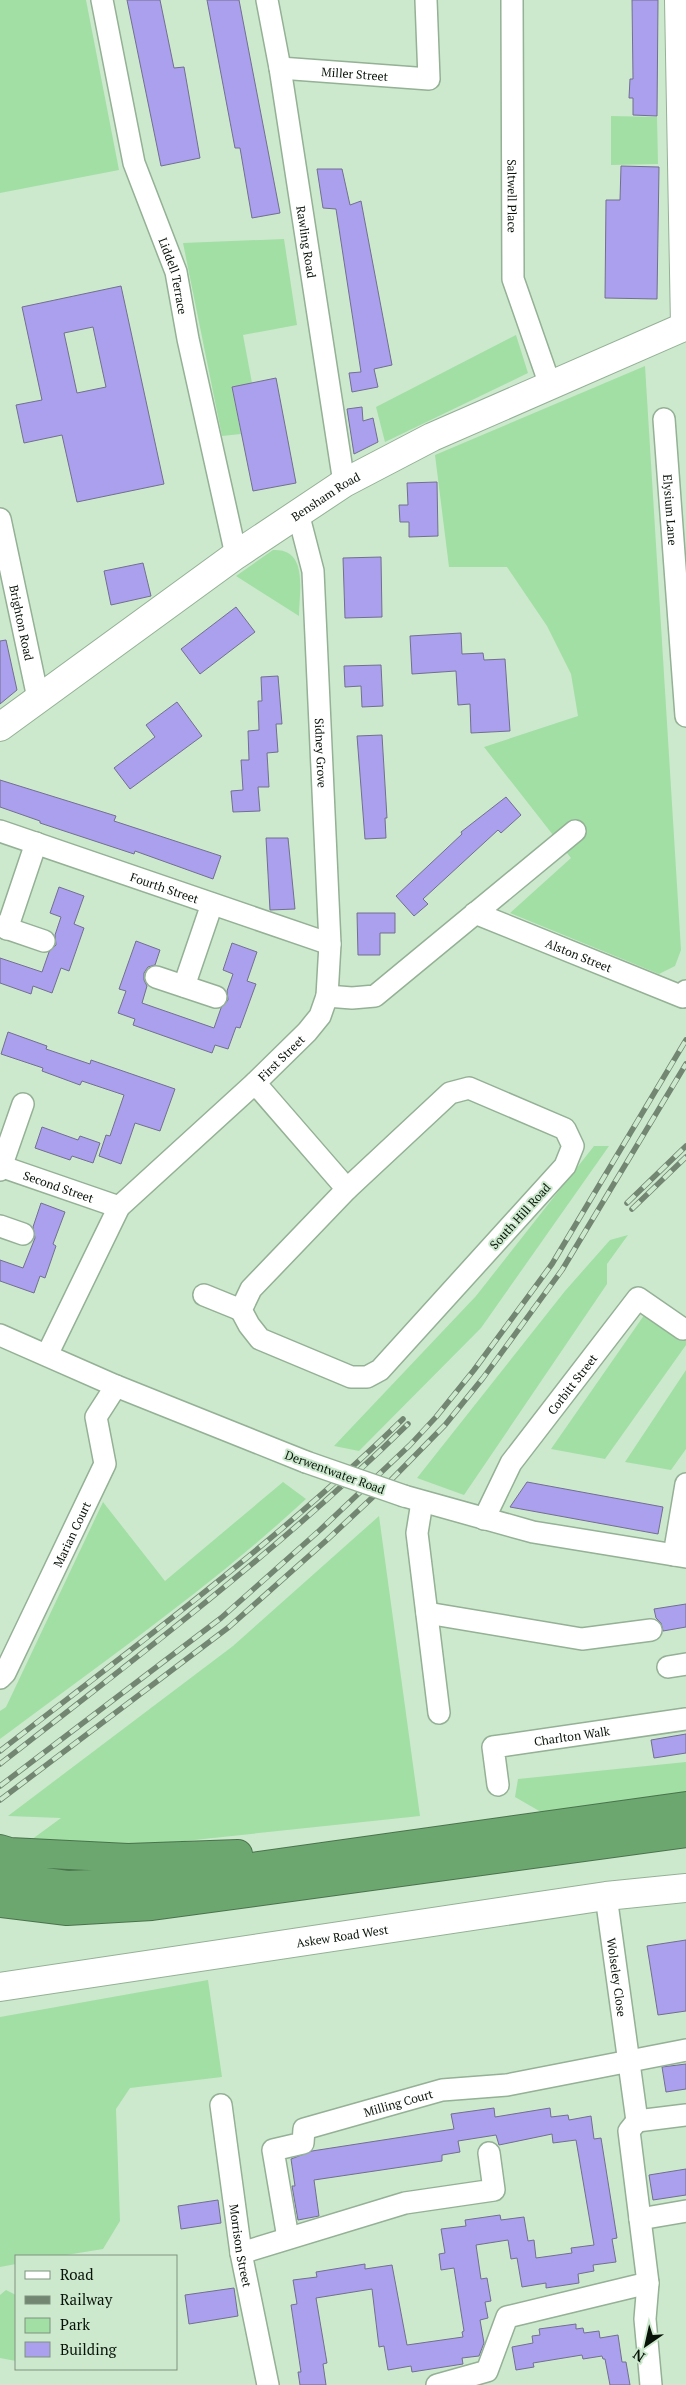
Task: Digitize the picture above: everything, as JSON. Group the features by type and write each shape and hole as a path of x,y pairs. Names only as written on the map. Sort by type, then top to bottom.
{"highway":[{"path":"3,1859 128,1858 383,1849 686,1806"},
{"path":"0,1903 67,1911 152,1906 686,1833"}],"street":[{"name":"Liddell Terrace","path":"102,0 134,163 176,272 188,340 236,555"},
{"name":"Rawling Road","path":"267,0 280,68 344,483"},
{"name":"Miller Street","path":"280,68 429,79 426,0"},
{"name":"Saltwell Place","path":"512,0 513,279 550,385"},
{"path":"682,16 686,326"},
{"name":"Bensham Road","path":"0,727 236,555 344,483 432,437 686,326"},
{"name":"Elysium Lane","path":"664,418 683,630 686,716"},
{"name":"Sidney Grove","path":"298,513 313,571 330,944 327,996"},
{"name":"Brighton Road","path":"0,519 38,698"},
{"name":"Fourth Street","path":"0,831 330,944"},
{"path":"327,996 352,998 375,996 576,831"},
{"path":"36,843 3,928 44,941"},
{"path":"184,986 212,904"},
{"name":"Alston Street","path":"475,913 684,994"},
{"path":"156,977 216,998"},
{"name":"First Street","path":"47,1355 119,1207 255,1083 307,1032 320,1016 327,996"},
{"path":"255,1083 347,1189"},
{"name":"South Hill Road","path":"468,1088 565,1130 573,1146 564,1166 558,1174 380,1370 367,1377 351,1377 260,1339 249,1325 242,1310 251,1289 347,1189 450,1093 468,1088"},
{"path":"0,1167 23,1104"},
{"name":"Second Street","path":"0,1167 119,1207"},
{"path":"0,1226 23,1234"},
{"path":"204,1295 242,1310"},
{"name":"Corbitt Street","path":"484,1519 511,1463 638,1298 683,1329"},
{"name":"Derwentwater Road","path":"0,1335 116,1386 306,1462 413,1499 533,1532 680,1556"},
{"name":"Marian Court","path":"0,1678 5,1673 105,1464 96,1417 116,1386"},
{"path":"680,1556 686,1484"},
{"path":"413,1499 439,1713"},
{"path":"427,1612 582,1639 651,1630"},
{"name":"Charlton Walk","path":"498,1785 494,1747 686,1719"},
{"name":"Askew Road West","path":"0,1987 606,1896 659,1889 686,1888"},
{"name":"Wolseley Close","path":"606,1896 638,2121"},
{"path":"629,2059 686,2050"},
{"name":"Milling Court","path":"288,2238 273,2150 303,2143 304,2128 442,2090 506,2085 629,2059"},
{"name":"Morrison Street","path":"221,2105 241,2253 268,2385"},
{"path":"651,2385 645,2319 648,2283 629,2131 638,2121 686,2115"},
{"path":"241,2253 405,2203 494,2190 489,2153"},
{"path":"640,2219 686,2212"},
{"path":"437,2385 487,2371 507,2317 648,2283"}],"green space":[{"path":"0,0 86,0 119,170 0,193"},
{"path":"611,116 657,117 658,164 611,165"},
{"path":"284,239 297,325 243,335 252,383 232,387 241,434 222,436 183,243"},
{"path":"516,335 528,373 385,442 376,407"},
{"path":"645,366 681,950 675,966 659,974 510,913 571,858 484,747 578,716 571,674 547,626 507,567 449,567 435,455"},
{"path":"273,550 284,551 292,556 297,564 300,573 299,616 236,576"},
{"path":"594,1146 609,1146 481,1328 359,1451 334,1446 476,1296"},
{"path":"628,1235 607,1264 607,1284 464,1495 417,1478 565,1291 610,1240"},
{"path":"647,1311 686,1339 686,1345 605,1459 551,1449"},
{"path":"686,1370 686,1449 671,1470 625,1462"},
{"path":"283,1482 306,1499 233,1563 195,1593 0,1739 0,1711 6,1707 103,1502 165,1581"},
{"path":"379,1516 420,1816 118,1848 31,1840 61,1818 8,1816 233,1646"},
{"path":"686,1762 686,1796 541,1812 515,1797 518,1779"},
{"path":"208,1980 222,2077 130,2088 116,2109 120,2221 103,2249 66,2255 15,2255 15,2264 0,2267 0,2017"},
{"path":"6,2290 15,2294 15,2361 0,2358 0,2295"}],"building":[{"path":"127,0 160,0 174,68 184,67 200,158 161,166"},
{"path":"207,0 239,0 280,213 252,218 240,148 235,148"},
{"path":"632,0 658,0 657,116 633,115 633,98 629,98 630,79 633,79"},
{"path":"621,166 659,167 657,299 605,298 606,200 620,200"},
{"path":"317,169 342,169 350,205 361,201 392,365 374,369 378,387 352,392 349,373 361,372 336,209 323,208"},
{"path":"121,286 164,484 77,502 62,435 24,443 16,405 42,400 22,307","holes":["93,327 106,387 77,393 64,333"]},
{"path":"276,378 296,483 253,491 232,387"},
{"path":"362,407 363,421 373,418 378,442 354,454 347,409"},
{"path":"437,482 438,536 409,537 409,522 400,522 399,505 408,505 407,483"},
{"path":"381,557 382,617 345,618 343,558"},
{"path":"143,563 151,596 111,605 104,571"},
{"path":"236,607 255,632 200,674 181,649"},
{"path":"461,633 462,654 483,653 484,660 505,659 510,731 471,733 470,704 458,705 456,671 412,674 410,636"},
{"path":"6,640 17,690 0,704 0,641"},
{"path":"381,665 383,706 362,707 361,686 345,687 344,666"},
{"path":"278,676 282,724 276,724 278,752 267,753 269,787 258,787 260,811 233,812 231,791 243,790 241,760 249,760 248,731 259,730 258,701 262,701 261,677"},
{"path":"177,702 202,736 130,789 114,768 155,737 146,725"},
{"path":"382,735 387,818 385,818 386,838 365,839 357,736"},
{"path":"0,780 116,816 114,821 221,856 213,879 135,851 134,854 40,823 40,821 0,807"},
{"path":"506,797 521,815 501,833 498,830 423,899 428,904 414,916 396,896 462,834 461,832"},
{"path":"266,838 288,838 295,909 270,910"},
{"path":"59,887 84,896 74,924 84,928 69,971 61,968 52,993 33,986 31,994 0,983 0,958 42,972 49,952 56,945 55,935 61,917 50,913"},
{"path":"357,913 395,913 395,933 380,933 380,955 358,955"},
{"path":"136,941 160,950 155,965 148,967 144,973 144,980 147,986 142,1003 214,1028 221,1008 228,1000 227,991 233,974 223,970 232,943 257,952 247,981 256,984 240,1028 236,1027 228,1049 215,1045 212,1053 133,1025 135,1019 118,1013 126,991 119,989"},
{"path":"8,1032 47,1046 46,1049 90,1064 91,1060 175,1089 160,1131 135,1123 121,1164 99,1156 106,1135 110,1136 124,1095 82,1081 80,1085 42,1071 43,1068 1,1054"},
{"path":"42,1127 78,1140 80,1136 100,1143 93,1163 72,1156 70,1160 35,1148"},
{"path":"41,1203 65,1212 53,1244 56,1246 45,1278 40,1276 34,1293 0,1281 0,1260 23,1268 35,1238 33,1227"},
{"path":"527,1482 663,1507 658,1534 510,1507"},
{"path":"686,1604 686,1627 663,1631 661,1623 656,1618 654,1609"},
{"path":"686,1734 686,1753 654,1758 651,1740"},
{"path":"686,1940 686,2011 658,2015 647,1946"},
{"path":"686,2064 686,2089 666,2092 662,2067"},
{"path":"494,2108 495,2117 550,2108 551,2117 568,2115 569,2120 591,2116 594,2139 601,2138 617,2238 612,2239 616,2262 593,2265 594,2271 578,2274 579,2283 546,2288 546,2283 522,2287 517,2258 511,2259 508,2240 476,2245 481,2279 487,2278 491,2301 485,2302 488,2318 480,2320 484,2343 479,2356 462,2358 463,2364 412,2372 411,2366 388,2370 384,2346 379,2347 372,2289 316,2298 327,2363 323,2364 326,2385 300,2385 298,2372 301,2372 291,2305 297,2304 293,2280 317,2277 316,2272 365,2264 365,2269 392,2265 407,2345 463,2337 462,2332 464,2331 454,2268 441,2270 439,2254 445,2253 441,2229 466,2226 465,2220 500,2215 501,2220 524,2217 528,2241 534,2240 536,2258 572,2253 571,2248 594,2245 576,2140 553,2143 552,2134 499,2145 496,2135 458,2141 460,2152 442,2155 442,2161 314,2180 319,2216 298,2220 292,2186 295,2186 291,2159 312,2151 454,2129 451,2114"},
{"path":"686,2169 686,2195 653,2200 649,2175"},
{"path":"218,2200 221,2223 181,2229 178,2206"},
{"path":"234,2288 238,2316 189,2324 185,2295"},
{"path":"576,2324 576,2329 583,2328 584,2333 599,2331 600,2338 618,2335 622,2362 626,2362 630,2385 610,2385 605,2359 602,2356 583,2359 582,2355 533,2363 534,2367 516,2370 512,2347 533,2343 532,2336 540,2335 539,2329"}],"railway":[{"path":"0,1786 221,1618 320,1530 410,1445 436,1417 474,1370 552,1264 686,1040"},
{"path":"0,1800 229,1627 328,1539 390,1481 445,1425 483,1378 562,1270 686,1064"},
{"path":"627,1203 686,1146"},
{"path":"632,1209 686,1157"},
{"path":"0,1751 206,1591 257,1549 307,1507 403,1419"},
{"path":"0,1764 209,1600 360,1470 408,1424"}]}
